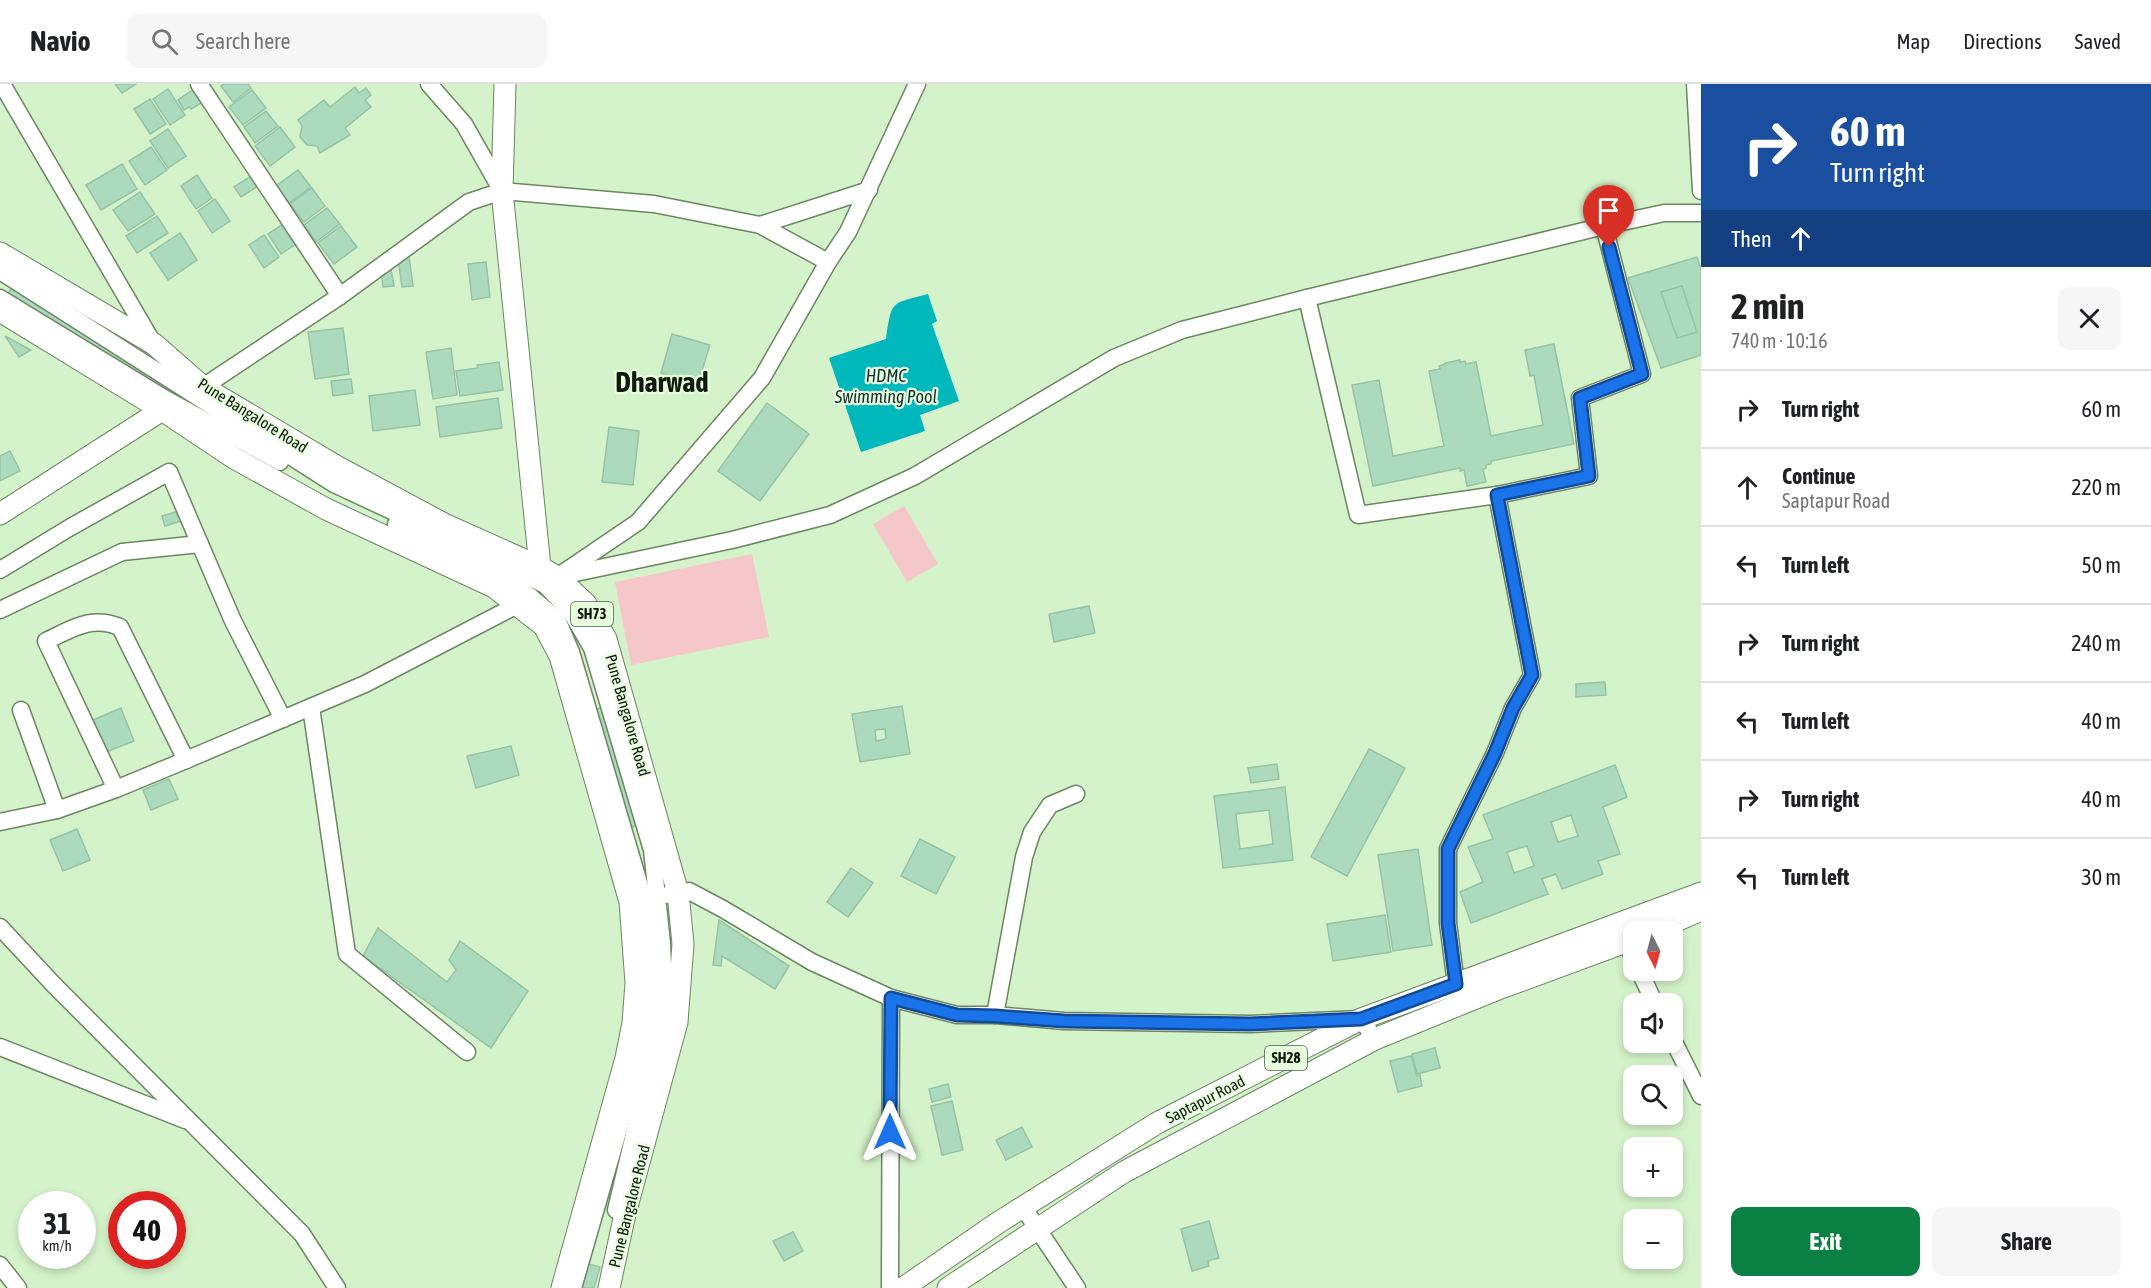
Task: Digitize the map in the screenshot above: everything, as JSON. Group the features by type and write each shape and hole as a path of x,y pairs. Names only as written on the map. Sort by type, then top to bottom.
{"main road":[{"path":"505,84 502,191 547,576"},
{"name":"Pune Bangalore Road","path":"0,253 154,344 203,387 336,466 547,576 586,604 607,641 652,898 636,983 633,1023 626,1058 562,1288"},
{"name":"Pune Bangalore Road","path":"0,311 162,410 234,458 326,509 524,601 544,626 560,656 652,898 682,944 677,1022 625,1215 609,1288"},
{"path":"0,514 162,410"},
{"name":"Saptapur Road","path":"1658,921 1701,893"},
{"path":"1676,921 1701,910"},
{"name":"Saptapur Road","path":"903,1288 1023,1207 1157,1123 1361,1019 1456,984 1623,942"},
{"name":"Saptapur Road","path":"948,1288 1124,1172 1375,1039 1498,989 1623,943"}],"street":[{"path":"2,84 154,344"},
{"path":"199,84 340,296"},
{"path":"429,84 464,124 502,191"},
{"path":"0,822 57,810 116,789 365,684 524,601 547,576 638,522 762,378 828,262 848,232 917,84"},
{"path":"1695,84 1701,191"},
{"path":"760,225 869,190"},
{"path":"203,387 340,296 469,202 502,191 654,204 760,225 828,262"},
{"path":"0,271 334,484 452,539 547,576 732,540 830,514 915,476 1114,358 1182,330 1307,297 1604,226 1664,213 1701,213"},
{"path":"1307,297 1358,515 1497,495 1589,476 1580,398 1642,374 1604,226"},
{"path":"0,298 164,398 383,518 506,579 524,601"},
{"path":"0,570 169,472 233,621 283,719"},
{"path":"1456,984 1448,923 1448,849 1495,753 1513,708 1532,675 1497,495"},
{"path":"0,610 122,552 200,544"},
{"path":"116,789 46,641 85,622 107,622 120,627 186,760"},
{"path":"310,707 347,954 467,1052"},
{"path":"21,710 57,810"},
{"path":"995,1016 1024,857 1032,832 1050,805 1077,794"},
{"path":"652,898 690,891 812,962 891,998 957,1015 1064,1021 1250,1024 1361,1019 1375,1039"},
{"path":"573,1288 648,1025 652,898"},
{"path":"600,1288 628,1154 660,1025 664,988 652,898"},
{"path":"0,927 54,985 302,1234 337,1288"},
{"path":"890,1288 891,998"},
{"path":"0,1047 192,1123"},
{"path":"1680,1053 1701,1096"},
{"path":"1023,1207 1077,1288"},
{"path":"0,1264 18,1288"}],"shaded area":[{"path":"904,506 938,564 907,582 873,524"},
{"path":"752,554 769,637 631,665 615,582"}],"water":[{"name":"HDMC Swimming Pool","path":"928,294 937,321 932,324 959,401 920,415 925,431 861,452 829,358 886,339 890,317 895,306 900,302"}],"building":[{"path":"115,84 136,84 122,93"},
{"path":"248,84 251,88 233,102 221,86"},
{"path":"355,87 359,93 366,88 371,95 365,100 371,107 345,128 350,135 320,153 317,146 307,145 300,137 302,126 298,120 324,100 330,107"},
{"path":"168,89 185,115 170,125 153,99"},
{"path":"194,89 203,102 184,110 178,100"},
{"path":"252,90 266,108 243,125 229,107"},
{"path":"150,99 166,124 150,134 134,109"},
{"path":"266,111 278,126 255,143 244,127"},
{"path":"280,127 295,147 270,166 255,146"},
{"path":"168,129 186,156 168,168 150,141"},
{"path":"151,147 167,170 145,185 129,161"},
{"path":"122,164 137,189 101,210 86,185"},
{"path":"298,170 311,187 289,203 276,186"},
{"path":"197,175 212,198 196,209 181,186"},
{"path":"251,176 258,186 241,197 234,187"},
{"path":"312,188 325,206 304,222 290,204"},
{"path":"140,192 155,214 128,231 113,210"},
{"path":"215,199 230,221 212,233 198,211"},
{"path":"327,208 340,224 316,242 304,225"},
{"path":"157,216 168,233 137,253 126,236"},
{"path":"283,224 296,244 281,254 268,234"},
{"path":"341,226 357,247 334,264 318,243"},
{"path":"180,233 197,260 168,280 150,253"},
{"path":"264,235 279,257 264,268 249,245"},
{"path":"409,256 413,286 402,287 398,258"},
{"path":"1697,257 1701,270 1701,355 1661,368 1628,278"},
{"path":"486,262 490,297 472,300 468,264"},
{"path":"391,269 394,286 383,287 381,270"},
{"path":"1682,286 1697,332 1677,338 1661,292"},
{"path":"12,287 160,377 152,388 6,296"},
{"path":"343,328 349,374 315,379 308,332"},
{"path":"672,334 710,345 698,383 661,373"},
{"path":"5,336 31,350 19,357"},
{"path":"1554,344 1574,444 1491,461 1491,464 1486,465 1483,469 1486,482 1467,486 1464,470 1460,471 1460,468 1373,486 1352,385 1379,380 1393,456 1444,446 1429,371 1440,369 1439,366 1445,363 1460,360 1460,362 1465,361 1466,364 1476,362 1491,436 1543,425 1534,375 1530,376 1525,350"},
{"path":"451,348 457,395 433,399 426,352"},
{"path":"499,362 503,390 460,396 456,371"},
{"path":"351,379 353,393 333,396 331,381"},
{"path":"415,390 420,425 373,431 369,396"},
{"path":"498,398 502,428 440,437 436,407"},
{"path":"767,403 809,434 760,501 718,471"},
{"path":"609,427 639,431 633,485 602,482"},
{"path":"10,451 20,471 0,481 0,456"},
{"path":"182,510 185,520 165,526 162,516"},
{"path":"1089,606 1095,633 1054,642 1049,614"},
{"path":"1605,682 1606,695 1576,697 1576,684"},
{"path":"902,706 910,754 860,762 852,714","holes":["885,729 886,739 876,741 875,730"]},
{"path":"603,707 642,824 629,828 591,711"},
{"path":"121,708 134,741 106,752 93,720"},
{"path":"511,746 519,775 476,788 467,756"},
{"path":"1369,749 1405,768 1347,876 1311,857"},
{"path":"1277,764 1279,779 1251,783 1248,768"},
{"path":"1615,765 1627,797 1603,807 1620,854 1598,861 1603,874 1562,889 1556,874 1542,879 1548,894 1471,923 1460,892 1483,882 1468,847 1493,839 1483,815","holes":["1571,815 1578,836 1558,842 1551,822","1527,846 1534,866 1514,873 1507,852"]},
{"path":"169,779 178,799 151,810 143,790"},
{"path":"1285,787 1293,860 1223,868 1214,796","holes":["1269,810 1273,844 1240,849 1236,814"]},
{"path":"77,829 90,860 63,871 50,840"},
{"path":"920,839 955,857 936,894 901,876"},
{"path":"1418,849 1432,945 1393,951 1378,855"},
{"path":"851,868 873,883 848,917 827,902"},
{"path":"1385,915 1391,952 1333,961 1327,924"},
{"path":"719,920 789,966 775,989 722,956 721,966 713,965"},
{"path":"378,928 447,982 456,970 449,960 460,941 528,991 491,1048 363,956"},
{"path":"1435,1048 1440,1068 1417,1074 1412,1054"},
{"path":"1411,1056 1417,1076 1420,1075 1422,1086 1398,1092 1390,1061"},
{"path":"948,1084 951,1097 932,1102 929,1089"},
{"path":"952,1101 963,1150 942,1155 931,1106"},
{"path":"1022,1127 1032,1147 1006,1160 996,1140"},
{"path":"1209,1221 1219,1258 1208,1261 1209,1266 1192,1271 1181,1229"},
{"path":"793,1232 803,1251 784,1261 773,1241"},
{"path":"585,1263 600,1267 594,1288 578,1288"}],"district":[{"name":"Dharwad","path":"662,382"}],"route":[{"path":"890,1132 891,998 957,1015 1064,1021 1250,1024 1361,1019 1456,984 1448,923 1448,849 1495,753 1513,708 1532,675 1497,495 1589,476 1580,398 1642,374 1609,247"}]}
